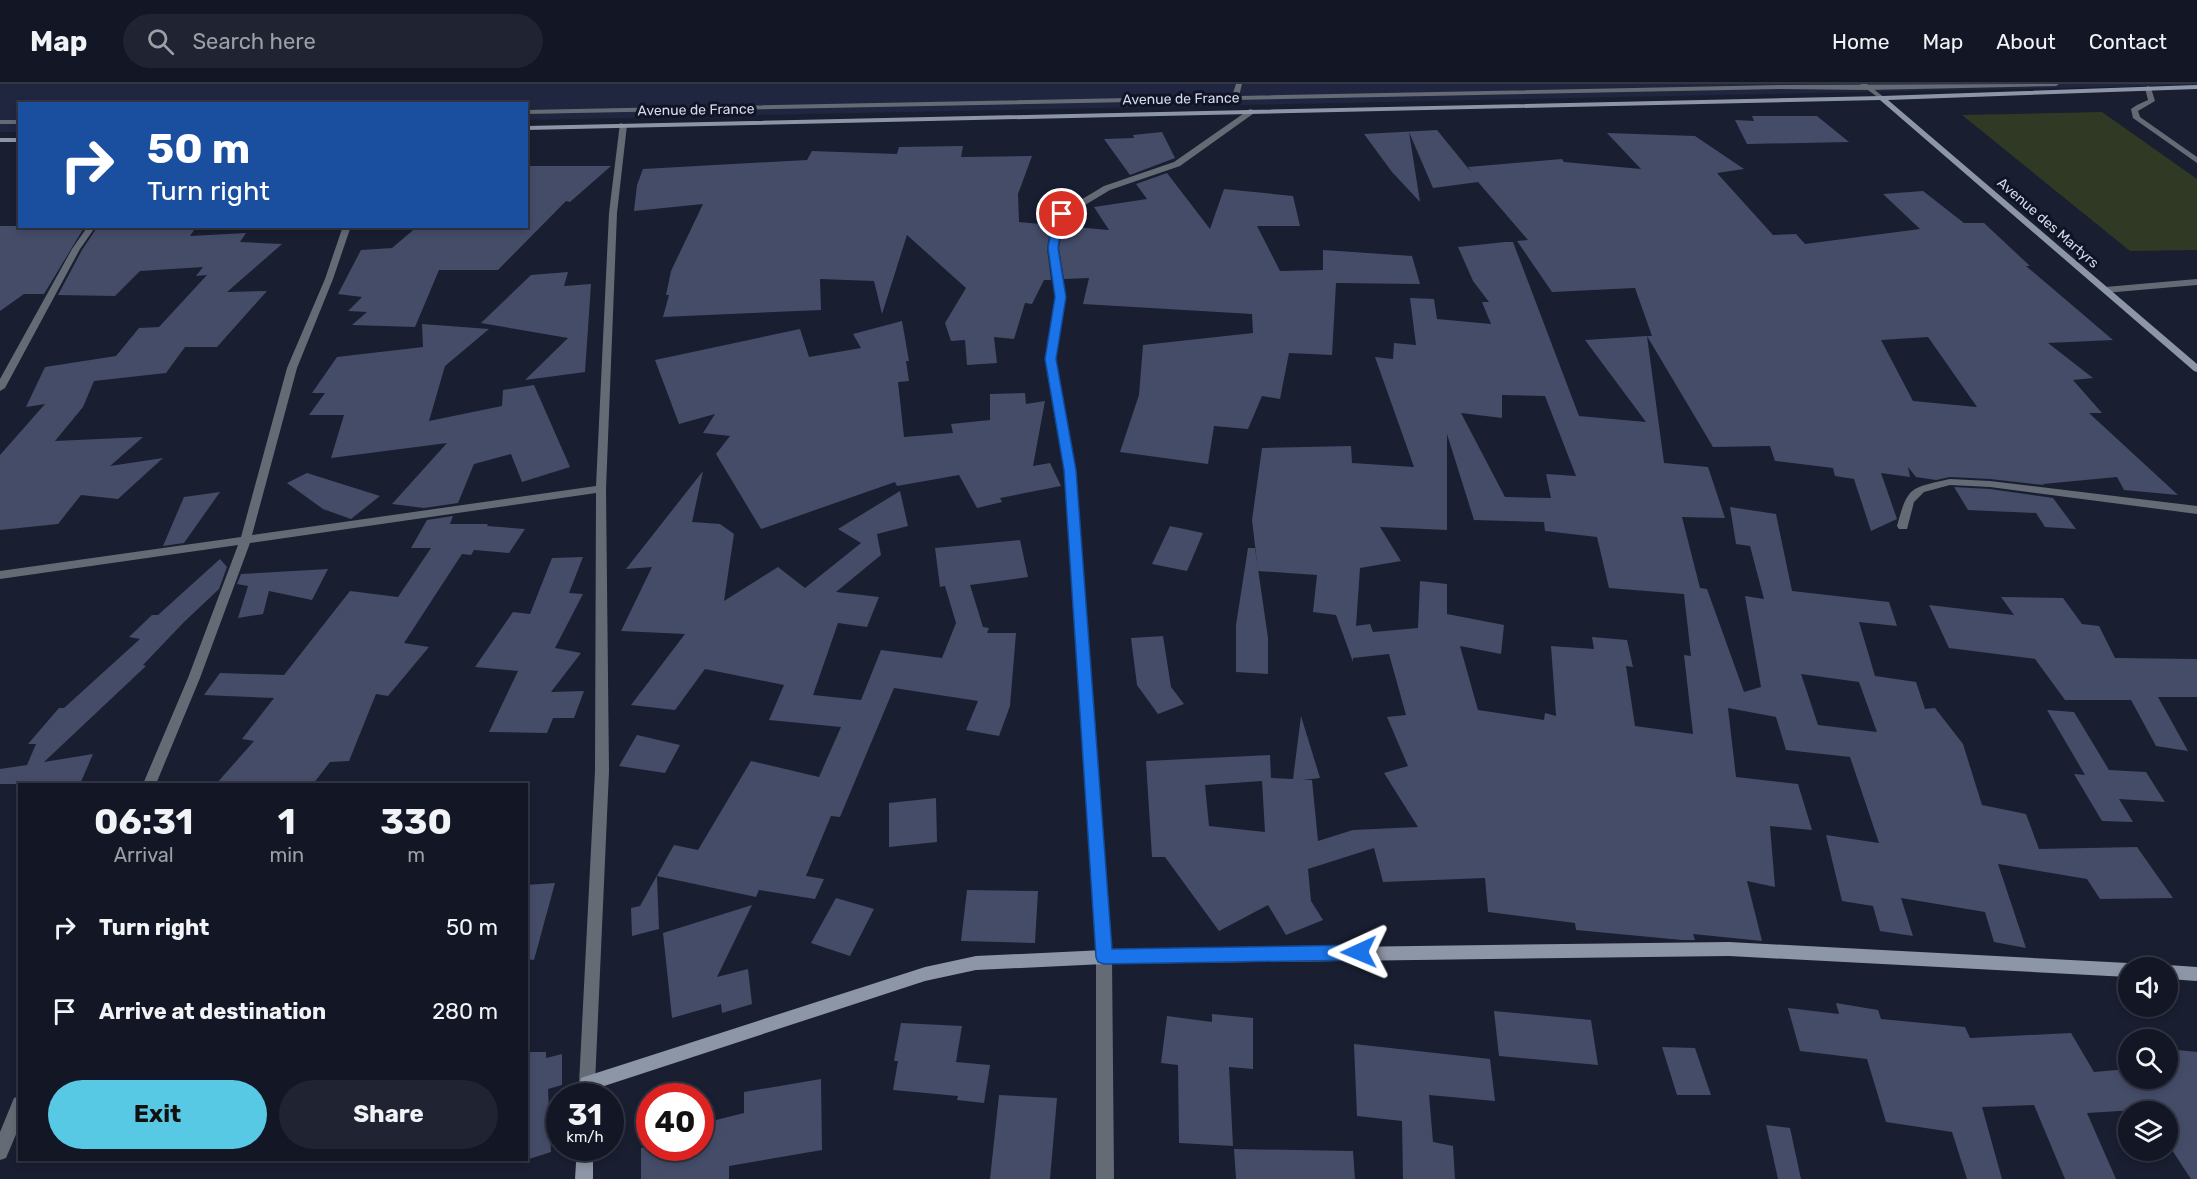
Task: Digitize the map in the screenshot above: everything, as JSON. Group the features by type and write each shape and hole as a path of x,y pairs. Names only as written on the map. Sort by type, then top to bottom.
{"main road":[{"name":"Avenue de France","path":"528,128 1882,98 2197,87"},
{"name":"Avenue des Martyrs","path":"1882,98 2197,369"},
{"path":"0,140 18,140"},
{"path":"606,1083 925,974 976,963 1104,957 1729,949 2118,968"},
{"path":"2178,973 2197,974"},
{"path":"584,1179 585,1161"}],"street":[{"path":"1235,97 1239,84"},
{"path":"1618,84 1634,90 1648,102"},
{"path":"528,111 2056,84"},
{"path":"1865,86 1882,98"},
{"path":"2148,88 2152,101 2139,106 2134,111 2138,118 2197,161"},
{"path":"1106,1179 1104,957 1070,470 1051,359 1060,297 1053,248 1058,220 1062,214 1107,188 1177,164 1253,111"},
{"path":"0,122 18,122"},
{"path":"586,1083 602,771 601,489 613,213 623,125"},
{"path":"0,388 76,249 91,228"},
{"path":"150,783 194,678 245,541 292,368 329,279 346,228"},
{"path":"2105,290 2197,282"},
{"path":"1903,526 1909,501 1920,489 1950,482 1990,484 2197,510"},
{"path":"0,575 601,489"},
{"path":"0,1152 18,1109"}],"shaded area":[{"path":"0,84 2197,84 528,120 528,102 18,102 18,132 0,132"}],"green space":[{"path":"2102,112 2197,179 2197,250 2130,251 1962,115"}],"building":[{"path":"1752,116 1817,116 1849,142 1747,144 1735,120 1754,121"},
{"path":"1437,130 1472,173 1468,167 1562,159 1564,162 1641,169 1607,133 1695,136 1744,169 1717,173 1773,235 1796,234 1805,244 1920,229 1883,194 1923,191 1964,223 1984,223 2030,266 2026,266 2113,340 2048,343 2093,378 2073,380 2102,413 2089,413 2178,495 2124,490 2117,477 2044,485 1950,477 1936,480 1916,477 1908,467 1910,477 1881,473 1897,519 1871,531 1854,479 1835,476 1833,468 1775,461 1770,446 1713,447 1647,336 1652,336 1635,288 1552,292 1517,241 1528,240 1478,182 1433,188 1409,132 1420,202 1392,172 1364,134","holes":["1928,337 1977,407 1913,401 1881,340"]},
{"path":"1162,132 1175,158 1130,175 1104,139 1134,138 1133,135"},
{"path":"963,146 961,157 1032,156 1018,194 1019,222 1051,225 1047,248 1051,280 1044,280 1032,304 1025,303 1014,339 994,337 997,363 967,365 965,340 951,341 945,323 966,288 907,235 882,314 874,281 820,279 821,310 663,317 669,295 666,295 671,271 703,204 634,211 637,185 643,169 807,160 812,151 897,154 899,147"},
{"path":"528,166 611,166 570,202 566,201 498,270 439,270 415,327 352,325 367,312 348,311 362,297 338,294 361,250 392,248 416,228 528,228"},
{"path":"1167,173 1210,229 1224,189 1293,196 1300,226 1257,226 1280,271 1323,270 1323,250 1412,256 1420,284 1336,283 1332,355 1289,353 1280,399 1262,396 1248,429 1214,426 1208,464 1120,452 1139,395 1143,345 1253,333 1252,314 1083,304 1089,278 1064,279 1059,248 1063,226 1109,230 1094,207 1147,199 1136,184"},
{"path":"0,226 84,228 44,294 24,294 0,311"},
{"path":"97,228 196,228 190,236 246,233 240,242 282,244 227,292 267,291 217,347 185,347 166,373 94,381 83,407 55,441 143,437 110,466 163,458 118,499 81,495 58,524 0,530 0,455 45,404 26,407 45,367 116,356 139,328 159,327 207,275 196,276 203,267 140,271 115,296 58,295"},
{"path":"1513,242 1579,416 1646,422 1585,340 1647,336 1664,463 1708,467 1725,518 1682,517 1700,588 1707,589 1744,692 1761,687 1745,596 1764,599 1750,546 1736,544 1730,507 1776,514 1792,591 1889,602 1897,626 1859,622 1875,676 1916,682 1925,709 1935,708 1963,744 1982,805 2026,814 2039,849 2137,847 2173,898 2100,899 2087,879 1998,864 2026,948 1994,942 1985,912 1901,898 1913,936 1880,931 1873,906 1842,901 1826,835 1879,843 1850,757 1786,750 1776,717 1728,708 1736,777 1798,784 1812,830 1770,826 1775,887 1747,881 1762,941 1693,934 1695,940 1682,940 1576,930 1575,923 1488,912 1485,878 1383,882 1374,848 1308,869 1311,901 1323,920 1286,935 1268,905 1219,931 1165,857 1152,857 1146,761 1270,755 1271,778 1293,779 1301,716 1320,778 1302,780 1312,780 1318,841 1353,830 1418,827 1384,773 1408,766 1387,717 1406,715 1389,654 1353,658 1353,662 1336,615 1313,612 1317,575 1258,571 1252,520 1262,448 1351,446 1352,463 1414,467 1375,357 1393,359 1394,343 1416,345 1410,298 1434,299 1437,319 1491,324 1482,302 1489,302 1473,281 1458,247","holes":["1502,395 1545,396 1576,476 1546,474 1551,498 1505,497 1461,413 1502,418","1447,434 1474,520 1544,522 1545,531 1597,537 1609,588 1684,594 1691,656 1684,655 1693,734 1635,726 1626,666 1633,667 1627,640 1592,637 1594,649 1551,646 1556,716 1545,713 1544,720 1478,710 1460,646 1501,654 1504,625 1447,614 1447,584 1420,581 1418,628 1373,632 1370,624 1356,626 1360,568 1401,561 1380,527 1447,530","1801,674 1859,682 1877,732 1818,725","1262,781 1265,832 1209,826 1205,785"]},
{"path":"568,272 564,286 591,284 585,372 525,380 568,338 481,323 531,275"},
{"path":"902,321 909,361 906,361 909,381 898,382 904,437 953,433 951,424 990,420 990,394 1025,393 1026,404 1045,401 1033,466 1050,463 1061,486 1000,498 1002,502 977,508 959,475 897,486 895,482 761,529 716,454 730,436 703,433 715,414 679,424 655,360 800,329 809,357 861,348 853,334"},
{"path":"422,324 489,329 445,366 429,421 502,406 503,390 534,385 570,467 522,482 511,454 474,464 458,503 424,508 392,504 447,443 331,458 344,415 309,415 325,393 312,393 337,357 423,347"},
{"path":"703,471 692,522 720,524 734,534 724,601 778,567 805,588 861,543 838,529 900,491 908,526 877,534 881,555 836,592 879,597 867,627 838,623 813,695 861,700 881,650 942,658 956,623 945,586 940,587 935,548 1020,540 1028,577 970,585 983,627 989,628 987,633 1016,633 1010,706 999,736 966,730 978,701 894,688 840,817 831,816 806,876 824,879 815,899 759,890 756,897 657,876 659,929 632,936 631,908 640,906 674,845 698,850 751,761 819,777 841,727 769,720 784,685 705,669 675,710 631,705 685,634 621,631 652,567 626,569"},
{"path":"307,473 380,496 351,519 323,509 287,483"},
{"path":"1954,487 1990,489 2053,498 2076,529 2045,527 2036,513 1968,510"},
{"path":"220,492 184,543 163,546 184,497"},
{"path":"453,516 450,524 488,524 487,526 525,529 509,553 474,550 471,555 462,554 404,643 429,647 388,696 376,694 349,761 330,762 314,783 217,783 254,741 242,739 274,698 204,695 220,673 284,675 350,591 398,597 431,548 411,548 427,520"},
{"path":"1170,526 1203,533 1187,571 1152,564"},
{"path":"1248,548 1255,548 1268,638 1268,674 1236,672 1236,625"},
{"path":"583,557 569,593 583,594 555,648 581,653 551,692 584,691 574,718 553,718 547,733 489,732 518,671 475,667 513,612 530,614 552,558"},
{"path":"220,559 227,567 219,589 143,665 146,666 44,762 93,754 80,783 0,784 0,769 27,765 36,744 28,744 59,708 64,708 140,639 129,637 152,615 158,615"},
{"path":"328,569 312,600 269,591 263,614 238,618 248,586 237,584 241,574"},
{"path":"2001,597 2063,598 2082,624 2099,626 2115,658 2197,659 2197,697 2158,697 2188,751 2156,746 2131,700 2065,700 2035,659 1949,648 1929,605 2014,615"},
{"path":"1163,636 1171,687 1184,704 1158,714 1137,685 1131,638"},
{"path":"2047,710 2074,712 2109,770 2146,772 2165,802 2119,799 2133,822 2102,821 2074,774 2085,775"},
{"path":"637,735 680,745 665,773 619,766"},
{"path":"936,798 937,842 889,847 889,803"},
{"path":"555,883 534,960 528,959 528,885"},
{"path":"967,890 1038,891 1035,943 961,941"},
{"path":"836,898 874,909 850,956 811,943"},
{"path":"752,905 717,977 748,969 752,1004 722,1013 721,1004 672,1018 663,933"},
{"path":"1836,1003 1878,1010 1881,1019 1965,1027 1970,1038 2071,1033 2094,1072 2118,1070 2118,1089 2178,1089 2178,1050 2197,1052 2197,1179 2191,1179 2178,1159 2178,1101 2118,1101 2118,1111 2087,1113 2116,1179 2065,1179 2034,1105 1982,1107 2002,1179 1967,1179 1952,1132 1886,1122 1867,1059 1800,1051 1788,1008 1839,1014"},
{"path":"1494,1011 1591,1020 1598,1065 1499,1056"},
{"path":"1212,1014 1253,1018 1253,1069 1229,1067 1233,1146 1179,1143 1178,1065 1161,1063 1167,1016 1212,1022"},
{"path":"901,1023 962,1026 956,1062 990,1065 984,1103 957,1100 958,1096 893,1090 898,1061 894,1061"},
{"path":"1354,1044 1490,1059 1495,1101 1429,1095 1433,1142 1453,1146 1455,1179 1403,1179 1402,1121 1357,1116"},
{"path":"1662,1047 1695,1048 1711,1095 1677,1095"},
{"path":"528,1052 546,1052 546,1058 562,1054 562,1083 546,1083 546,1154 528,1159"},
{"path":"821,1079 822,1150 729,1166 729,1179 641,1179 641,1161 714,1161 714,1120 744,1113 744,1092"},
{"path":"999,1095 1057,1098 1050,1179 990,1179"},
{"path":"1766,1125 1790,1128 1801,1179 1778,1179"},
{"path":"1234,1149 1353,1151 1355,1179 1236,1179"}],"route":[{"path":"1062,214 1058,220 1053,248 1060,297 1051,359 1070,470 1104,957 1359,952"}]}
